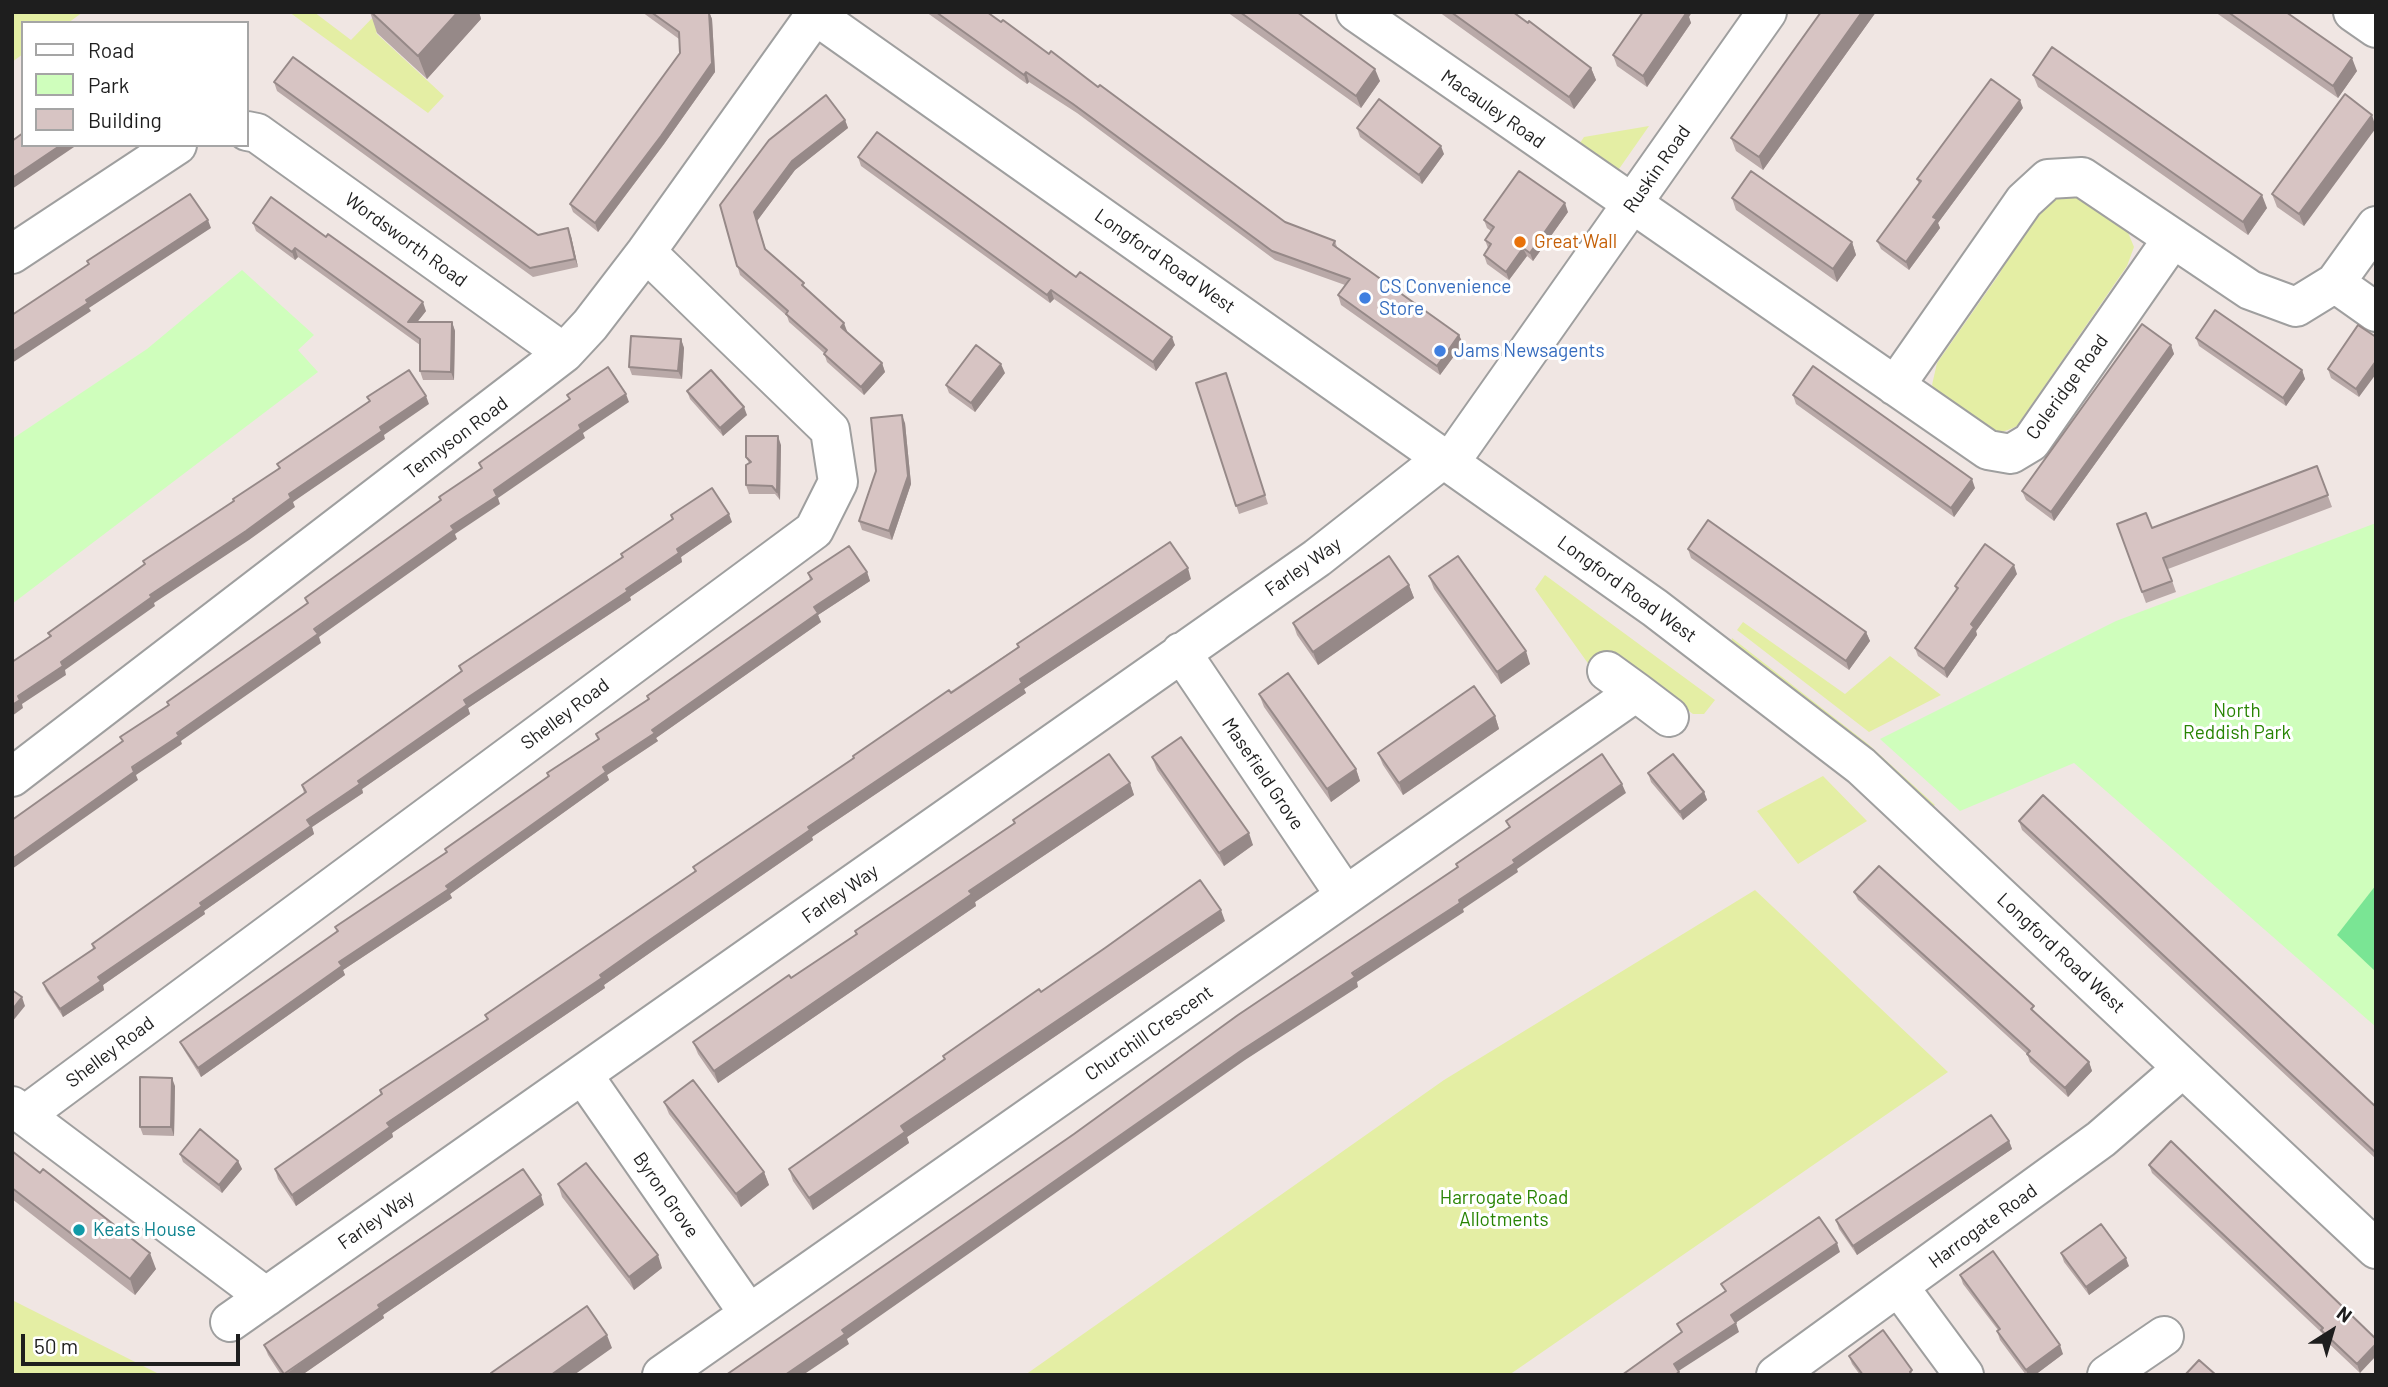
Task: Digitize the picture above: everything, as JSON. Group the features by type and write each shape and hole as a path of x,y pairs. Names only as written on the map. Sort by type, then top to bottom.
{"street":[{"name":"Macauley Road","path":"1356,12 1631,205"},
{"name":"Ruskin Road","path":"1447,460 1767,12"},
{"path":"2353,12 2376,28"},
{"name":"Tennyson Road","path":"12,777 564,353 590,325 646,252 813,14"},
{"name":"Longford Road West","path":"813,14 1655,608 1861,766 2376,1249"},
{"name":"Wordsworth Road","path":"248,131 257,133 564,353"},
{"path":"12,254 174,147"},
{"path":"1895,386 2024,201 2048,179 2082,177 2250,289 2296,307 2335,283 2376,226"},
{"name":"Coleridge Road","path":"1631,205 1988,450 2011,454 2031,442 2173,238"},
{"name":"Shelley Road","path":"19,1110 814,530 838,482 830,430 646,252"},
{"path":"2335,283 2376,312"},
{"name":"Farley Way","path":"230,1322 1317,558 1447,460"},
{"name":"Masefield Grove","path":"1181,652 1345,895"},
{"name":"Churchill Crescent","path":"662,1375 1345,895 1621,681 1669,717"},
{"name":"Harrogate Road","path":"1776,1375 2101,1139 2183,1068"},
{"name":"Byron Grove","path":"583,1075 749,1314"},
{"path":"19,1110 266,1297"},
{"path":"1899,1287 1964,1375"},
{"path":"2107,1375 2164,1336"}],"green space":[{"path":"12,12 83,12 71,21 21,21 21,55 12,62"},
{"path":"289,12 314,12 351,40 378,12 394,12 376,33 444,96 428,113"},
{"path":"1649,126 1619,169 1611,172 1576,149 1584,137"},
{"path":"2054,193 2071,194 2127,230 2134,247 2127,266 2017,426 2001,432 1991,432 1962,417 1932,385 1937,363 2000,273 2017,232"},
{"path":"242,270 314,335 298,350 318,372 12,604 12,439 147,349"},
{"name":"North Reddish Park","path":"2376,523 2376,1027 2074,763 1960,811 1880,739 2116,621"},
{"path":"1545,575 1715,700 1704,714 1693,714 1607,650 1592,669 1535,589"},
{"path":"1743,622 1845,694 1890,656 1941,695 1869,732 1737,630"},
{"path":"1732,638 1868,744 1935,805 1929,809 1730,647"},
{"path":"1823,776 1867,821 1798,864 1757,811"},
{"path":"2376,885 2376,972 2337,935"},
{"name":"Harrogate Road Allotments","path":"1755,890 1948,1072 1509,1375 1025,1375 1444,1080"},
{"path":"12,1300 161,1375 12,1375"}],"building":[{"path":"371,12 458,12 418,56"},
{"path":"651,12 709,12 712,63 595,223 570,204 680,53 679,32"},
{"path":"936,12 987,12 1001,22 1003,20 1049,54 1051,51 1098,87 1100,85 1285,222 1335,241 1333,245 1459,335 1437,366 1338,295 1350,279 1272,251 1073,104 1026,72 1024,75"},
{"path":"1240,12 1297,12 1375,69 1356,96"},
{"path":"1451,12 1513,12 1591,68 1569,97"},
{"path":"1643,12 1687,12 1643,76 1613,55"},
{"path":"1821,12 1862,12 1759,157 1731,138"},
{"path":"2228,12 2286,12 2352,58 2333,86"},
{"path":"2052,47 2262,195 2243,222 2033,75"},
{"path":"293,57 538,235 568,228 575,259 530,268 274,82"},
{"path":"1991,79 2020,100 1933,217 1937,219 1906,262 1877,241 1921,181 1917,179"},
{"path":"2345,94 2372,115 2299,214 2272,194"},
{"path":"826,95 845,120 792,161 754,212 765,249 804,283 802,285 844,323 841,327 882,363 861,387 824,354 827,350 786,314 788,311 737,266 720,205 769,140"},
{"path":"1379,99 1441,146 1419,175 1357,128"},
{"path":"877,132 1076,277 1080,272 1172,337 1153,362 1051,290 1047,295 858,157"},
{"path":"21,134 21,147 58,147 12,178 12,141"},
{"path":"1519,171 1565,203 1530,253 1523,248 1506,272 1484,255 1491,244 1485,240 1494,227 1484,220"},
{"path":"1751,171 1852,242 1833,269 1732,198"},
{"path":"190,194 208,220 12,352 12,315 89,264 87,261"},
{"path":"271,197 423,302 408,322 452,322 451,372 420,371 420,339 295,248 292,252 253,223"},
{"path":"2215,310 2302,370 2283,398 2196,338"},
{"path":"2142,324 2171,345 2051,512 2022,491"},
{"path":"2358,325 2376,337 2376,361 2356,389 2328,369"},
{"path":"631,336 681,339 678,371 629,367"},
{"path":"976,345 1001,364 971,403 946,385"},
{"path":"1813,366 1972,479 1951,508 1793,395"},
{"path":"608,367 626,394 579,425 581,429 494,490 497,496 451,526 454,530 314,629 318,634 177,733 179,736 132,767 134,772 12,859 12,820 123,741 120,737 169,705 167,702 308,603 305,598 441,500 439,497 482,468 479,463 570,399 567,395"},
{"path":"409,370 426,396 380,427 382,431 289,494 291,498 246,531 150,595 152,597 61,662 63,666 18,696 20,700 12,705 12,662 51,636 48,633 145,564 143,561 280,468 277,464 370,401 367,397"},
{"path":"711,370 744,407 720,428 687,391"},
{"path":"1226,373 1265,495 1236,506 1196,383"},
{"path":"902,415 908,476 889,531 859,521 876,471 871,418"},
{"path":"746,436 778,436 777,492 772,486 746,485 746,465 751,462 746,457"},
{"path":"2317,466 2328,495 2163,558 2172,581 2142,592 2117,524 2146,513 2152,528"},
{"path":"712,488 729,514 677,549 679,553 626,589 628,591 464,700 467,705 307,820 311,826 200,903 202,906 98,977 101,981 60,1009 43,983 95,948 92,944 306,792 302,785 462,671 459,666 623,557 621,554 673,519 671,515"},
{"path":"1708,520 1866,632 1846,661 1688,549"},
{"path":"1170,542 1188,568 1020,679 1022,683 808,827 810,830 600,975 602,978 387,1123 390,1127 292,1195 275,1169 382,1094 380,1090 488,1019 485,1015 696,871 693,867 854,758 853,756 949,690 951,693 1019,647 1017,644"},
{"path":"1985,544 2014,565 1971,624 1974,627 1944,669 1915,648 1958,588 1955,586"},
{"path":"849,546 867,572 814,607 818,613 652,730 655,733 603,767 606,772 446,886 449,889 339,962 342,966 198,1068 180,1042 338,931 335,927 447,852 445,849 549,776 547,773 599,739 596,734 649,699 647,696 812,579 808,573"},
{"path":"1389,556 1409,585 1313,652 1293,623"},
{"path":"1458,556 1526,651 1497,672 1429,576"},
{"path":"1288,673 1356,769 1327,789 1259,694"},
{"path":"1474,686 1495,716 1399,783 1378,753"},
{"path":"1181,737 1249,833 1219,853 1152,757"},
{"path":"1109,754 1130,783 969,891 972,894 714,1071 693,1042 789,975 791,978 857,934 855,931 1015,823 1013,820"},
{"path":"1602,754 1622,784 1513,860 1515,863 1459,900 1460,903 1352,973 1355,977 1242,1050 842,1330 845,1334 785,1375 726,1375 1074,1134 1238,1015 1458,867 1456,864 1510,827 1506,821"},
{"path":"1673,754 1704,792 1680,812 1648,773"},
{"path":"2043,795 2376,1107 2376,1153 2019,821"},
{"path":"1879,866 2034,1006 2031,1009 2089,1062 2065,1088 2027,1054 2030,1051 1854,892"},
{"path":"1200,880 1221,910 901,1126 905,1132 809,1198 789,1169 945,1059 943,1056 1039,989 1041,992"},
{"path":"12,990 22,997 12,1010"},
{"path":"140,1077 172,1078 171,1127 140,1127"},
{"path":"693,1080 764,1172 736,1194 664,1102"},
{"path":"1991,1115 2009,1141 1853,1246 1836,1220"},
{"path":"200,1129 238,1161 219,1185 180,1154"},
{"path":"2171,1141 2376,1339 2376,1344 2357,1364 2321,1330 2323,1328 2149,1165"},
{"path":"12,1151 40,1173 43,1169 150,1253 130,1279 12,1188"},
{"path":"586,1163 658,1255 629,1277 558,1184"},
{"path":"523,1169 541,1195 378,1305 380,1308 284,1374 264,1345"},
{"path":"1819,1217 1837,1243 1731,1315 1736,1323 1674,1364 1679,1372 1675,1375 1622,1375 1682,1332 1677,1324 1726,1291 1721,1284"},
{"path":"2101,1224 2126,1258 2086,1287 2061,1253"},
{"path":"1993,1251 2060,1345 2026,1370 1960,1275"},
{"path":"587,1306 607,1335 551,1375 492,1375 491,1373"},
{"path":"1883,1330 1912,1370 1912,1375 1863,1375 1849,1356"},
{"path":"2199,1360 2216,1375 2185,1375"}],"place":[{"name":"Great Wall","path":"1520,242"},
{"name":"CS Convenience Store","path":"1365,298"},
{"name":"Jams Newsagents","path":"1440,351"},
{"name":"Keats House","path":"79,1230"}]}
